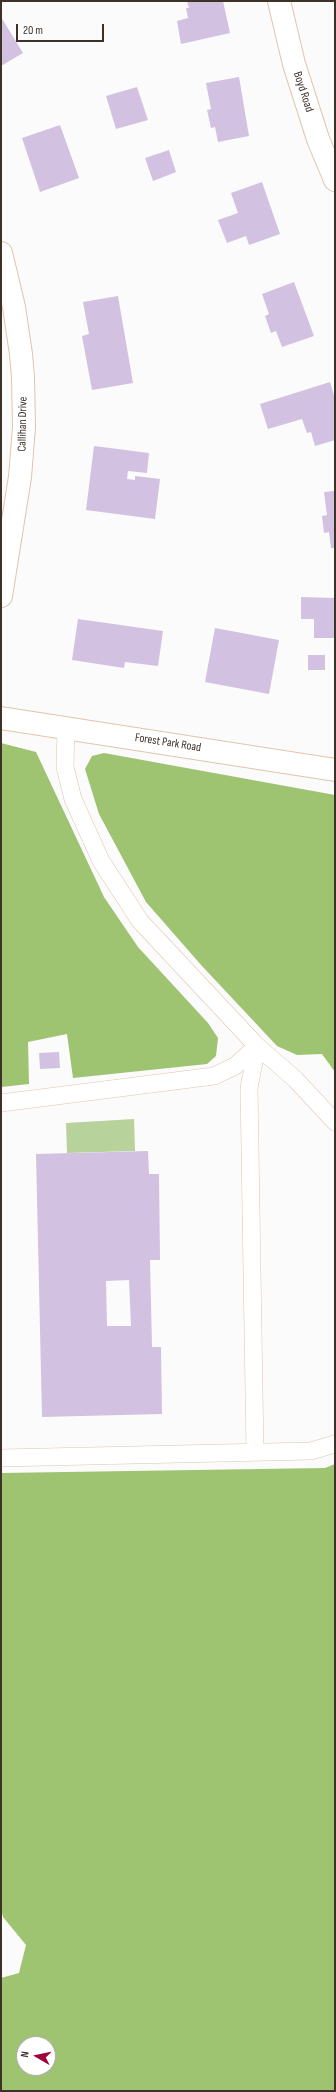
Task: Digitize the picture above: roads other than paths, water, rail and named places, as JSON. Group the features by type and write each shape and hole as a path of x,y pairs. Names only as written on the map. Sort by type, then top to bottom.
{"street":[{"name":"Boyd Road","path":"279,1 294,64 318,139 335,180"},
{"name":"Callihan Drive","path":"1,253 14,307 21,354 24,427 20,477 1,596"},
{"name":"Forest Park Road","path":"1,718 335,770"}],"lane":[{"path":"66,727 65,766 69,788 89,836 105,867 140,921 257,1046 295,1079 335,1122"},
{"path":"1,1103 214,1076 235,1066 257,1046"},
{"path":"255,1452 250,1088 257,1046"},
{"path":"1,1458 311,1451 335,1444"}]}
